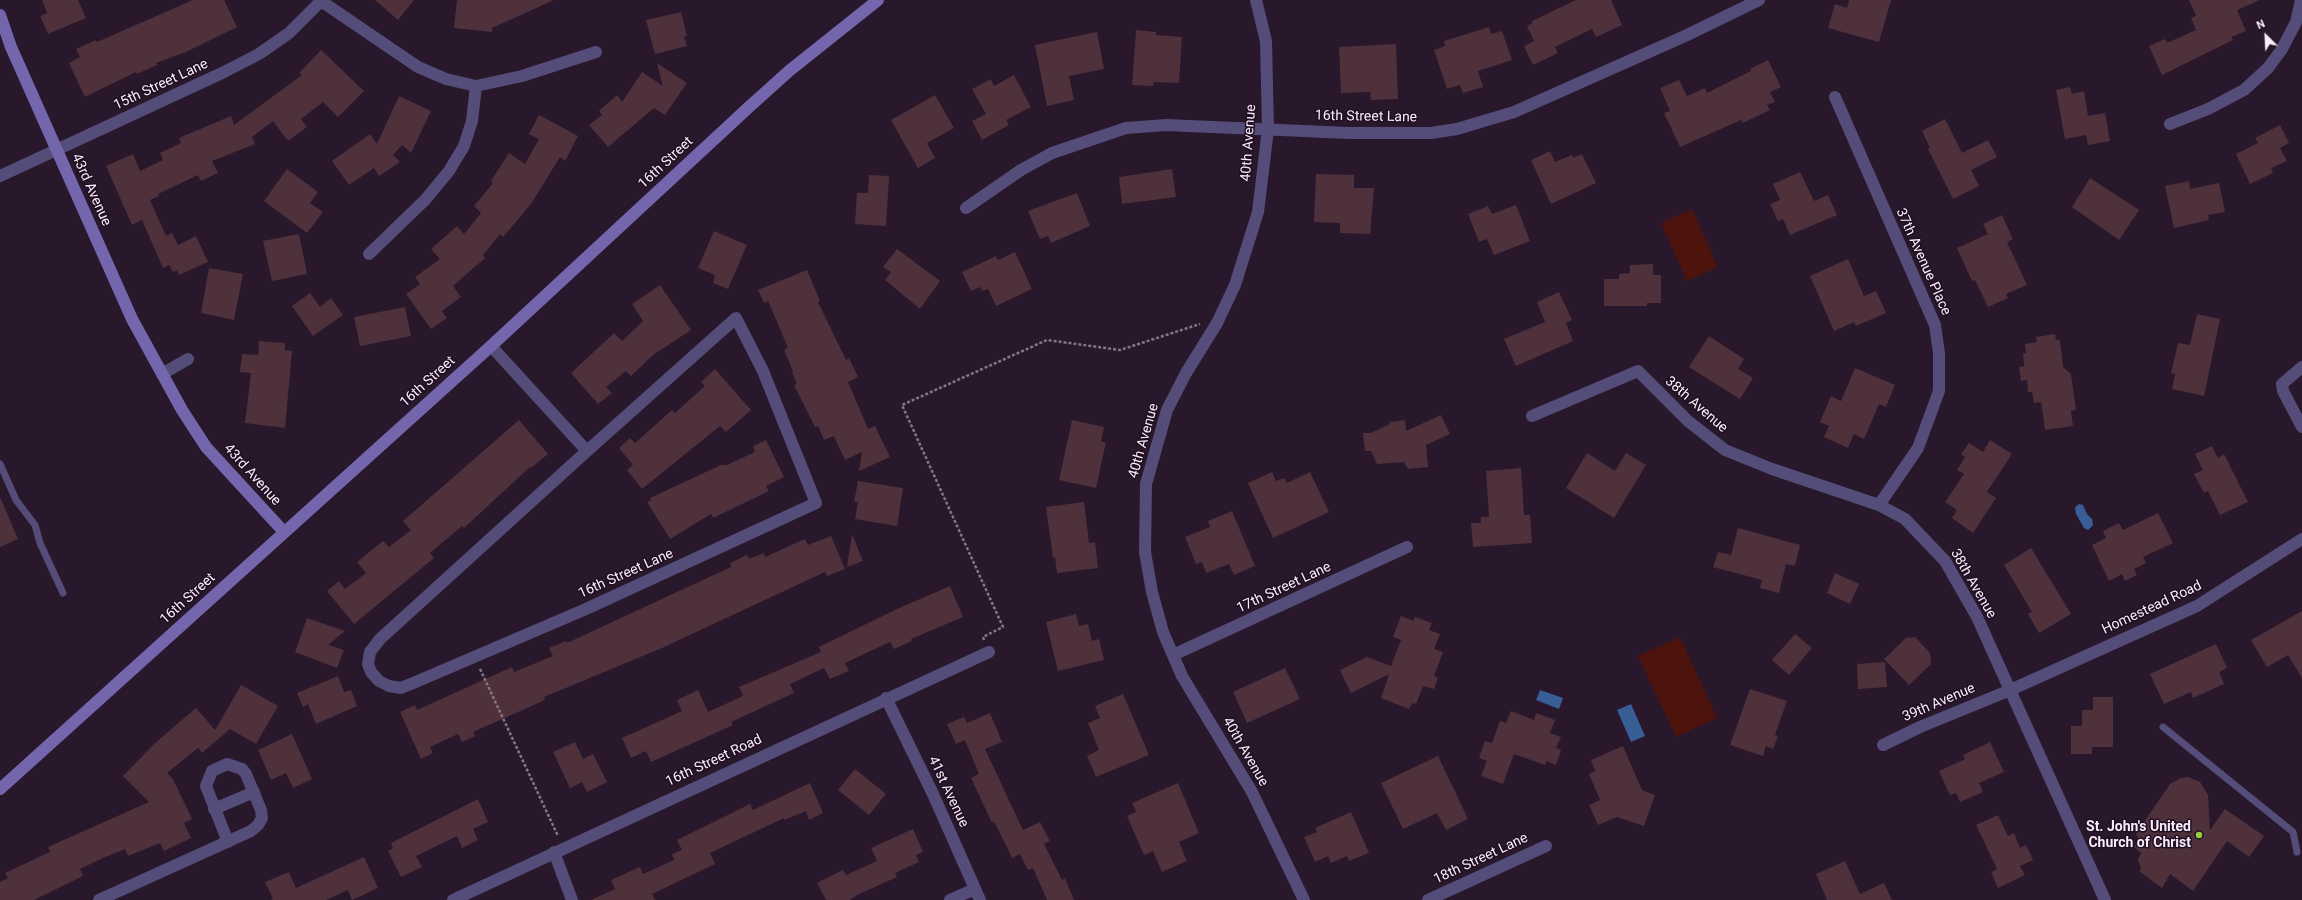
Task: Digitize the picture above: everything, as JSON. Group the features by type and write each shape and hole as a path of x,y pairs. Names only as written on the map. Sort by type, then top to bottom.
{"main road":[{"name":"16th Street","path":"0,789 491,346 789,71 878,0"},
{"name":"43rd Avenue","path":"0,15 11,47 132,320 162,374 206,447 284,532"}],"street":[{"name":"40th Avenue","path":"1256,0 1266,41 1268,129 1258,212 1235,285 1217,323 1186,373 1167,410 1146,484 1145,552 1160,618 1182,676 1252,792 1304,900"},
{"name":"16th Street Lane","path":"966,208 1022,170 1052,153 1126,128 1166,125 1349,133 1431,133 1457,129 1514,112 1685,36 1759,0"},
{"path":"2170,124 2208,109 2244,90 2268,68 2282,50 2296,22 2301,0"},
{"path":"321,1 418,67 446,79 476,86 522,76 596,52"},
{"name":"15th Street Lane","path":"0,176 258,54 289,33 321,1"},
{"path":"369,254 425,200 449,171 464,146 470,128 476,86"},
{"name":"37th Avenue Place","path":"1834,97 1935,325 1939,353 1939,391 1918,448 1879,505"},
{"name":"16th Street Lane","path":"736,318 764,371 816,504 586,609 401,688 389,686 379,681 371,672 368,664 370,652 380,639 587,451 736,318"},
{"path":"491,346 587,451"},
{"path":"162,374 188,359"},
{"path":"2302,367 2282,384 2283,391 2302,427"},
{"name":"38th Avenue","path":"1532,416 1627,374 1638,371 1688,420 1725,450 1772,469 1879,505 1905,519 1945,561 1977,617 2008,691 2105,900"},
{"name":"Homestead Road","path":"2008,691 2197,606 2302,539"},
{"name":"17th Street Lane","path":"1173,655 1407,547"},
{"name":"16th Street Road","path":"453,900 886,698 989,652"},
{"name":"39th Avenue","path":"1883,746 1920,727 2008,691"},
{"name":"41st Avenue","path":"886,698 933,794 978,894"},
{"path":"99,900 228,842 251,831 258,825 262,818 261,810 254,792 242,769 227,764 219,766 208,776 206,786 214,810 228,842"},
{"path":"214,810 254,792"},
{"name":"18th Street Lane","path":"1428,900 1546,846"},
{"path":"559,850 572,900"},
{"path":"950,900 978,894"}],"lane":[{"path":"0,464 16,500 35,525 40,543 63,593"},
{"path":"2163,727 2293,832 2297,852"}],"path":[{"path":"989,652 983,637 1003,626 902,405 1047,340 1120,350 1198,324 1217,323"},
{"path":"474,656 559,850"}],"shaded area":[{"path":"1692,209 1718,267 1687,281 1661,223"},
{"path":"1680,637 1717,718 1676,737 1638,656"}],"water":[{"path":"2079,504 2083,505 2087,514 2092,519 2093,525 2088,530 2084,528 2076,514 2075,507"},
{"path":"1540,690 1563,698 1559,709 1536,700"},
{"path":"1631,704 1645,736 1631,742 1617,710"}],"building":[{"path":"42,0 78,0 86,18 48,34 40,16 47,13"},
{"path":"193,0 224,0 237,27 186,52 156,63 157,65 137,74 136,72 85,97 69,63 80,57 76,49 96,40 97,42"},
{"path":"375,0 414,0 398,20"},
{"path":"457,0 554,0 492,28 492,32 454,28"},
{"path":"1576,0 1611,0 1622,25 1596,37 1592,29 1555,47 1558,53 1533,65 1524,46 1534,41 1527,26 1533,23 1532,21"},
{"path":"1849,0 1891,0 1879,42 1828,28 1835,4 1847,8"},
{"path":"2189,0 2260,0 2237,10 2246,31 2231,37 2233,40 2162,75 2149,46 2165,39 2167,43 2196,30 2191,18 2196,16"},
{"path":"681,12 687,36 684,37 687,46 655,54 646,20"},
{"path":"1489,27 1491,34 1502,31 1512,60 1478,71 1483,87 1463,93 1460,85 1447,89 1434,50 1445,46 1444,41"},
{"path":"1136,30 1156,32 1156,35 1182,37 1179,83 1154,82 1153,86 1132,85"},
{"path":"1097,32 1104,69 1069,76 1074,100 1047,106 1035,45"},
{"path":"1396,44 1398,99 1371,100 1370,92 1341,93 1339,47"},
{"path":"321,50 364,91 338,117 323,102 301,119 307,127 288,141 273,121 252,137 255,144 212,161 218,173 201,181 198,175 158,194 159,196 150,200 166,236 172,233 178,245 196,236 208,262 179,275 177,270 173,272 169,265 163,268 142,220 132,225 106,166 133,154 140,171 163,160 160,153 181,143 179,138 231,116 234,125 302,75 299,73"},
{"path":"1768,60 1781,87 1770,92 1775,102 1767,105 1770,110 1743,123 1741,120 1680,147 1664,113 1670,111 1660,88 1679,80 1687,96 1705,88 1707,93 1751,71 1750,69"},
{"path":"657,63 687,83 665,115 654,108 608,147 589,125 602,115 599,111 617,95 622,102 642,72 663,86"},
{"path":"1014,75 1031,107 1006,120 1009,125 982,140 972,121 986,114 972,89 991,79 994,86"},
{"path":"2070,87 2072,94 2084,91 2088,116 2105,113 2110,141 2088,145 2086,135 2065,139 2056,90"},
{"path":"935,95 954,128 927,143 935,158 918,168 891,120"},
{"path":"399,96 431,111 411,153 402,145 393,155 400,162 379,176 374,168 349,185 332,161 370,134 377,144"},
{"path":"539,115 578,136 565,161 560,157 531,204 503,237 500,234 483,255 485,258 453,286 461,297 442,311 447,318 431,329 406,294 420,284 415,277 440,259 431,249 457,226 464,234 481,213 474,206 493,183 491,181 509,153 525,164 539,139 529,134"},
{"path":"1945,119 1962,153 1988,140 1997,157 1971,170 1979,186 1953,199 1928,149 1930,148 1922,131"},
{"path":"2280,125 2289,143 2280,148 2287,161 2271,168 2273,173 2250,184 2236,154 2258,143 2255,138"},
{"path":"1550,151 1555,162 1572,155 1573,158 1582,154 1596,183 1551,204 1531,160"},
{"path":"287,169 318,192 310,203 323,212 307,233 264,201"},
{"path":"1172,169 1176,197 1122,204 1119,177"},
{"path":"1800,172 1814,201 1828,195 1837,215 1790,235 1783,219 1778,221 1770,204 1780,200 1773,184"},
{"path":"1316,174 1354,175 1354,188 1374,188 1370,234 1340,233 1340,223 1314,222"},
{"path":"869,175 889,176 886,226 855,224 857,193 868,193"},
{"path":"2090,178 2139,210 2119,240 2072,207"},
{"path":"2189,181 2190,189 2219,183 2225,212 2208,215 2209,220 2174,228 2165,186"},
{"path":"1077,193 1090,226 1051,243 1048,236 1040,239 1028,211"},
{"path":"1516,205 1530,241 1494,255 1487,239 1479,242 1468,214 1488,206 1492,214"},
{"path":"2002,215 2013,239 2007,242 2027,285 2006,294 2008,298 1988,307 1975,280 1972,281 1957,248 1988,234 1983,224"},
{"path":"714,231 747,245 728,289 713,283 715,275 698,268"},
{"path":"299,234 307,274 272,281 263,241"},
{"path":"897,249 940,281 920,309 885,280 891,272 883,267"},
{"path":"1015,252 1032,289 996,306 988,289 982,291 980,287 971,291 962,272 996,256 998,260"},
{"path":"1848,259 1864,296 1876,291 1886,313 1856,326 1854,322 1834,331 1810,276"},
{"path":"1653,264 1653,275 1661,275 1661,303 1647,303 1647,306 1604,306 1604,279 1619,279 1619,274 1630,273 1630,265"},
{"path":"209,268 243,274 234,320 201,313"},
{"path":"807,270 820,301 818,302 846,360 849,358 858,377 848,382 868,429 875,426 890,457 859,471 862,452 845,460 834,436 824,440 818,426 815,427 794,385 797,384 784,350 788,348 768,301 764,303 758,290"},
{"path":"660,285 691,330 653,355 631,376 626,371 606,387 612,393 598,404 571,373 614,333 622,341 643,321 632,304"},
{"path":"1559,292 1572,320 1566,323 1573,341 1516,366 1504,339 1545,322 1537,302"},
{"path":"310,293 320,307 331,298 343,315 313,336 292,306"},
{"path":"405,307 411,336 360,346 354,317"},
{"path":"2197,314 2220,319 2204,396 2172,389 2175,374 2171,373 2178,343 2190,345"},
{"path":"2055,334 2056,340 2060,340 2063,367 2071,374 2076,410 2071,411 2073,426 2045,430 2041,402 2034,403 2032,392 2028,392 2027,380 2021,381 2019,367 2024,366 2023,353 2026,353 2025,344 2037,342 2036,337"},
{"path":"1709,336 1744,359 1738,369 1753,378 1740,399 1689,367"},
{"path":"259,341 285,343 285,350 292,351 285,428 245,423 251,373 240,372 242,354 258,355"},
{"path":"1855,368 1895,385 1886,407 1879,404 1864,439 1854,434 1848,448 1824,437 1829,426 1820,422 1831,396 1841,401"},
{"path":"715,369 751,410 726,432 720,426 642,489 627,470 633,465 619,448 630,438 635,443 672,410 675,413 705,386 701,382"},
{"path":"1441,415 1450,434 1426,445 1428,467 1408,469 1404,462 1377,464 1371,451 1365,451 1363,433 1371,433 1390,424 1389,422 1405,420 1406,431"},
{"path":"519,420 548,454 531,468 530,467 464,528 462,526 430,553 434,558 354,624 327,591 339,581 345,589 366,573 357,562 383,541 389,547 411,530 403,521"},
{"path":"1072,420 1104,427 1101,442 1106,442 1096,488 1059,480"},
{"path":"766,440 784,477 766,486 769,491 713,518 711,514 670,539 647,502 651,500 650,498 721,465 727,465 755,452 753,446"},
{"path":"1990,440 2012,454 1987,492 1996,498 1973,533 1952,518 1957,510 1945,502 1964,474 1957,470 1965,457 1961,454 1969,443 1983,452"},
{"path":"2212,446 2218,458 2224,454 2248,502 2220,515 2208,491 2204,493 2194,474 2203,470 2195,454"},
{"path":"1587,453 1615,471 1626,453 1646,465 1614,518 1566,488"},
{"path":"1521,468 1524,515 1530,515 1532,543 1473,547 1471,523 1481,523 1481,517 1489,517 1486,471"},
{"path":"1272,472 1276,481 1284,478 1287,483 1310,472 1329,512 1273,538 1248,483"},
{"path":"858,481 903,488 897,526 855,519 858,502 854,502"},
{"path":"0,497 18,539 0,547"},
{"path":"1084,502 1089,543 1095,542 1098,568 1057,573 1055,557 1053,558 1046,507"},
{"path":"1232,511 1255,566 1234,575 1229,564 1206,573 1202,562 1196,564 1185,537 1210,527 1208,521"},
{"path":"2158,513 2173,543 2143,557 2146,563 2134,569 2137,575 2125,581 2122,574 2109,581 2092,545 2106,538 2103,531 2119,523 2123,530"},
{"path":"1738,528 1800,545 1795,566 1786,564 1779,593 1760,588 1762,580 1713,567 1718,552 1731,555"},
{"path":"852,534 863,561 847,567"},
{"path":"831,536 845,569 827,576 825,572 662,648 544,697 545,700 473,732 475,736 462,742 458,734 430,747 433,753 421,759 400,712 415,705 417,710 512,667 514,672 553,656 549,648 566,641 567,643 731,567 730,563 747,555 749,559 764,553 765,557 805,539 808,545"},
{"path":"2031,548 2071,614 2039,633 2028,614 2032,612 2004,565"},
{"path":"1835,573 1859,584 1850,604 1827,593"},
{"path":"950,586 963,617 911,639 912,641 894,649 890,642 845,663 849,671 830,679 824,668 790,684 794,693 731,722 733,725 651,762 646,751 631,758 622,738 682,711 677,700 698,690 708,712 743,696 739,687 821,652 819,647 897,609"},
{"path":"2302,611 2302,678 2288,655 2267,667 2251,640"},
{"path":"1076,614 1079,626 1088,624 1092,641 1099,639 1104,660 1058,671 1046,622"},
{"path":"1401,616 1413,621 1415,617 1432,623 1429,630 1440,634 1434,649 1443,652 1434,676 1438,678 1434,689 1423,686 1416,704 1412,703 1409,709 1381,698 1389,674 1351,693 1340,670 1367,657 1391,666 1401,640 1393,637"},
{"path":"307,618 345,631 328,645 344,650 337,668 295,652"},
{"path":"1795,634 1812,648 1789,675 1772,660"},
{"path":"1915,637 1930,653 1931,664 1909,685 1884,659 1906,638"},
{"path":"2216,644 2227,668 2219,672 2224,684 2193,698 2191,692 2164,704 2150,674"},
{"path":"1885,662 1887,687 1858,689 1857,664"},
{"path":"1285,668 1300,699 1247,723 1233,692"},
{"path":"338,676 344,692 351,690 357,706 316,724 308,704 303,707 297,693"},
{"path":"241,685 278,706 256,744 230,729 202,753 198,748 167,773 173,779 192,819 184,823 191,838 164,851 160,843 128,856 125,849 80,869 83,876 34,900 0,900 0,882 8,878 5,873 50,852 48,847 149,802 123,776 155,743 196,708 215,730"},
{"path":"1750,689 1787,701 1775,735 1778,736 1773,749 1766,746 1763,756 1730,745"},
{"path":"1123,694 1149,755 1096,777 1087,756 1099,750 1088,723 1100,718 1095,706"},
{"path":"2093,697 2113,697 2113,747 2092,747 2092,754 2071,754 2071,726 2082,726 2082,710 2093,710"},
{"path":"1511,711 1534,720 1536,713 1555,720 1550,733 1561,737 1556,748 1561,750 1556,765 1547,761 1545,765 1514,754 1503,784 1481,776 1487,761 1479,758 1485,741 1492,743 1500,721 1506,723"},
{"path":"990,713 1002,742 985,749 1023,830 1040,822 1050,841 1044,844 1062,880 1065,878 1074,900 1047,900 1033,868 1028,870 1020,854 1012,858 994,821 992,823 971,778 979,774 965,740 956,744 947,724 964,717 967,723"},
{"path":"292,734 312,779 293,788 286,773 271,780 258,750"},
{"path":"575,742 583,759 593,754 607,782 587,792 582,782 570,788 553,752"},
{"path":"1990,742 2004,772 1979,783 1983,792 1960,802 1956,793 1950,795 1939,771 1965,759 1963,755"},
{"path":"1623,746 1642,790 1655,795 1644,826 1617,817 1598,825 1589,805 1600,800 1589,774 1595,771 1591,760"},
{"path":"1438,756 1468,819 1446,830 1437,813 1403,829 1381,783"},
{"path":"855,769 886,794 869,815 838,790"},
{"name":"St. John's United Church of Christ","path":"2188,777 2200,782 2208,795 2210,830 2225,809 2264,836 2249,857 2227,841 2193,891 2170,874 2162,888 2139,871 2141,868 2138,860 2141,853 2134,847 2139,841 2136,834 2170,784 2181,778"},
{"path":"810,783 823,813 809,820 806,811 784,820 784,818 710,853 715,864 652,894 655,900 591,900 615,889 611,880 640,867 643,874 674,860 672,854 682,850 677,840 750,804 753,810"},
{"path":"1178,783 1199,833 1179,842 1187,861 1162,872 1153,851 1144,855 1127,816 1136,812 1132,803"},
{"path":"478,799 488,822 473,829 478,840 462,848 457,836 416,856 422,867 401,877 388,851 393,848 391,843"},
{"path":"1351,812 1369,853 1349,861 1347,856 1331,863 1328,856 1315,862 1304,837 1317,832 1315,828"},
{"path":"1998,815 2008,836 2014,833 2020,848 2026,845 2033,860 2020,866 2025,875 1998,888 1991,872 1997,869 1976,825"},
{"path":"913,829 923,852 916,855 919,862 895,873 897,877 857,895 850,900 826,900 817,883 843,870 846,875 877,861 871,848"},
{"path":"364,857 378,888 352,900 348,890 326,900 270,900 273,899 265,882 289,872 296,888"},
{"path":"1845,861 1860,894 1884,883 1892,900 1827,900 1816,874"}],"place":[{"name":"St. John's United Church of Christ","path":"2199,835"}]}
